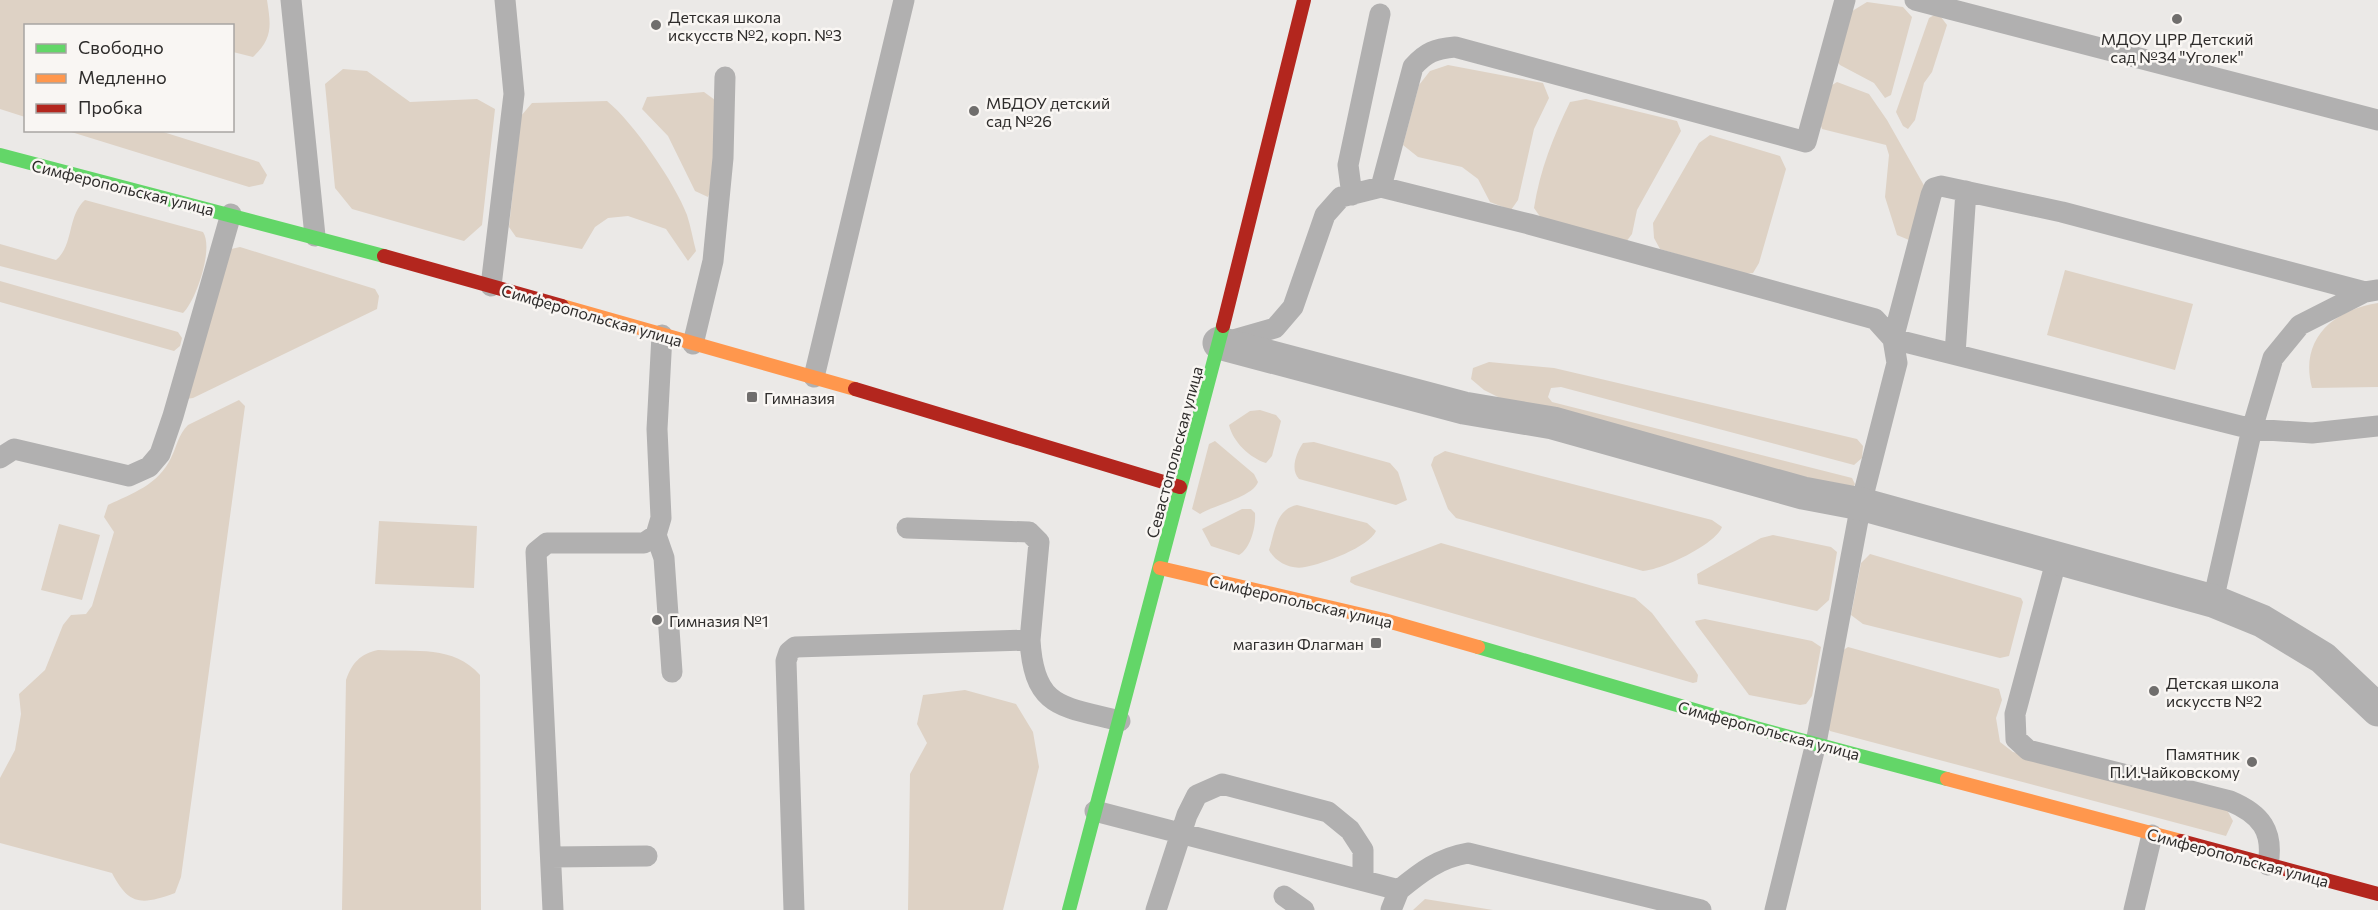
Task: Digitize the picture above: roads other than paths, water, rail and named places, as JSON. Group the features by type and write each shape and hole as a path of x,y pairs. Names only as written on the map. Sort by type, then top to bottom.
{"street":[{"name":"Севастопольская улица","path":"1069,910 1219,343 1304,0"},
{"name":"Симферопольская улица","path":"0,155 315,236 693,344 814,376 1180,488"},
{"path":"1219,343 1464,408 1553,423 1803,493 1861,504 2213,601 2262,621 2323,658 2378,710"},
{"name":"Симферопольская улица","path":"1160,568 1384,621 1816,743 2378,894"}],"lane":[{"path":"291,0 315,236"},
{"path":"492,286 513,94 505,0"},
{"path":"814,376 904,0"},
{"path":"1381,187 1413,67 1423,55 1434,49 1455,47 1806,142 1845,0"},
{"path":"1915,0 2378,120"},
{"path":"1352,195 1348,165 1380,14"},
{"path":"693,344 713,261 723,158 725,77"},
{"path":"1775,910 1816,743 1861,504 1897,363 1893,339 1934,188 1941,186 2062,212 2371,291"},
{"path":"1219,343 1275,328 1293,307 1325,215 1341,197 1381,187 1529,224 1875,319 1893,339 2252,429 2312,433 2378,426"},
{"path":"1955,354 1966,191"},
{"path":"0,458 15,449 129,476 149,467 160,454 173,416 231,214"},
{"path":"2213,601 2252,429 2273,358 2300,325 2371,291"},
{"path":"662,335 657,429 661,518 656,535 664,558 672,672"},
{"path":"907,528 1029,532 1039,542 1030,639 1031,666 1038,685 1053,699 1069,708 1120,721"},
{"path":"553,910 537,552 547,543 644,543 656,535"},
{"path":"2057,558 2015,714 2016,739 2028,750 2230,801 2249,809 2266,830 2271,848 2268,865"},
{"path":"794,910 786,661 789,652 795,647 1030,639"},
{"path":"1156,910 1187,815 1197,795 1222,784 1328,812 1350,830 1363,850 1363,880"},
{"path":"1095,811 1399,890"},
{"path":"2134,910 2152,835"},
{"path":"1391,910 1399,890 1431,864 1450,856 1468,853 1625,901 1701,910"},
{"path":"551,857 647,856"},
{"path":"1284,896 1304,910"}],"place":[{"name":"МДОУ ЦРР Детский сад №34 \"Уголек\"","path":"2177,19"},
{"name":"Детская школа искусств №2, корп. №3","path":"656,25"},
{"name":"МБДОУ детский сад №26","path":"974,111"},
{"name":"Гимназия","path":"752,397"},
{"name":"Гимназия №1","path":"657,620"},
{"name":"магазин Флагман","path":"1376,643"},
{"name":"Детская школа искусств №2","path":"2154,691"},
{"name":"Памятник П.И.Чайковскому","path":"2252,762"}]}
